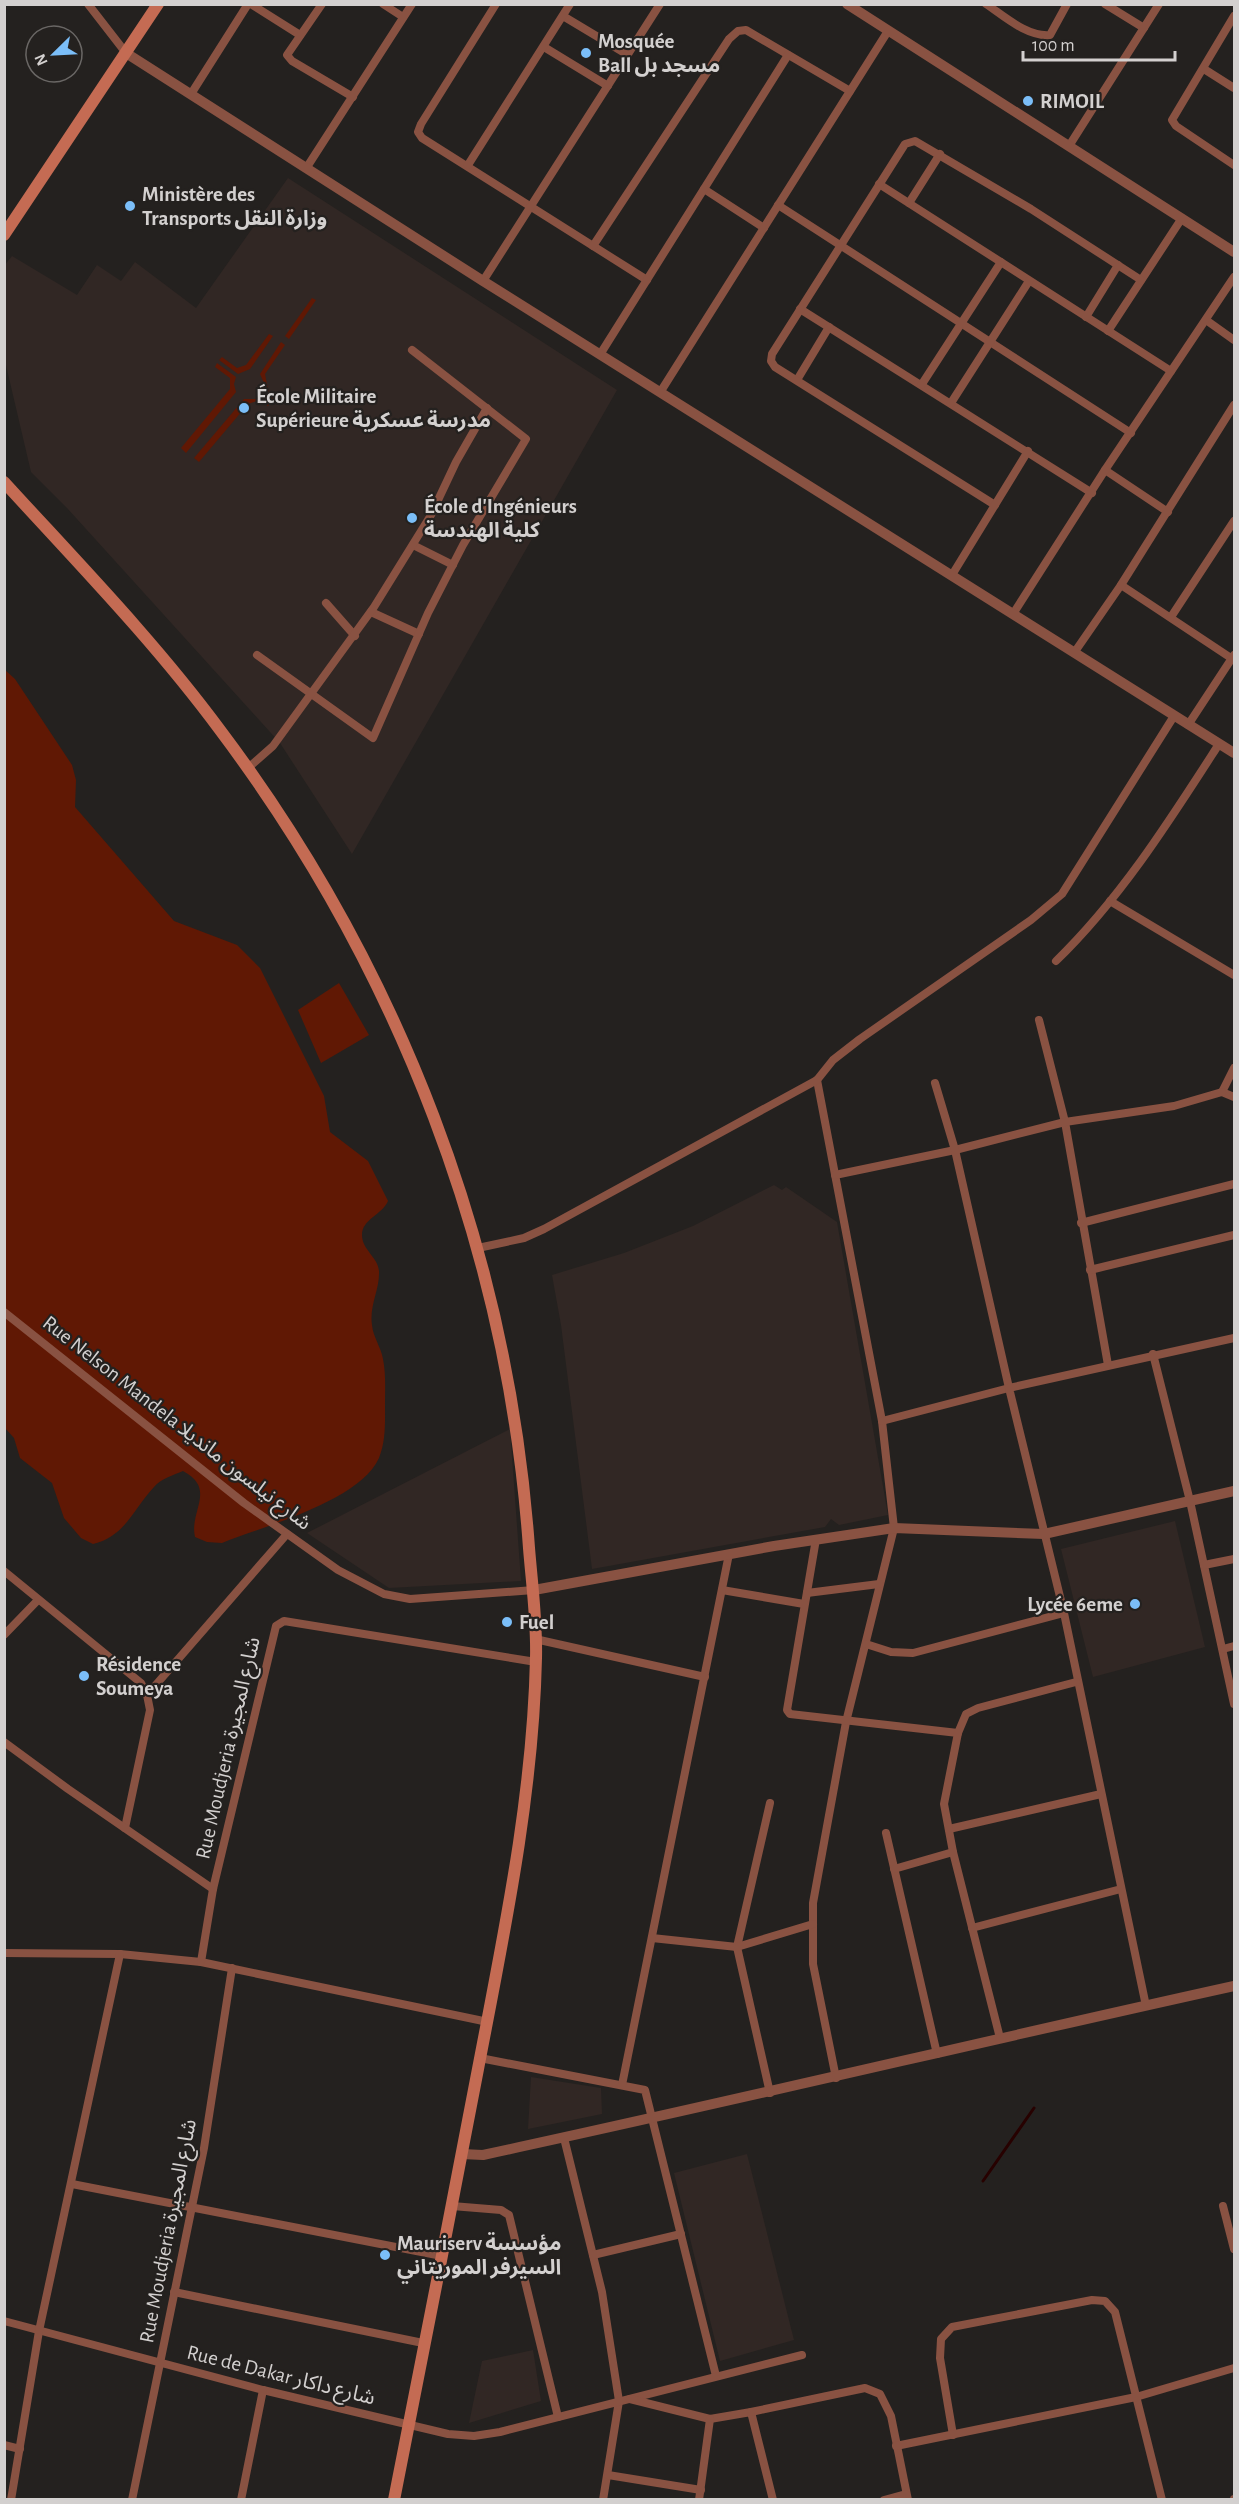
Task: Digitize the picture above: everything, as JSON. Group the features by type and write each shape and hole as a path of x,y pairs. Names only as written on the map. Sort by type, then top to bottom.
{"main road":[{"path":"5,232 158,4"},
{"path":"4,482 135,626 201,705 248,768 301,846 332,898 381,995 434,1119 478,1248 491,1295 512,1392 523,1474 534,1590 536,1639 525,1804 488,2022 394,2499"}],"street":[{"path":"88,4 126,53 483,281 601,353 1234,753"},
{"path":"191,94 249,4 300,35"},
{"path":"322,4 288,50 288,58 352,97"},
{"path":"383,4 403,17"},
{"path":"307,167 412,4"},
{"path":"496,4 418,132 422,138 647,280"},
{"path":"468,165 570,4"},
{"path":"483,281 660,4"},
{"path":"847,4 1234,252"},
{"path":"986,4 1026,30 1042,36 1050,35 1067,4"},
{"path":"1105,4 1144,28"},
{"path":"1069,146 1159,4"},
{"path":"563,16 628,55"},
{"path":"1234,16 1172,120 1176,126 1234,165"},
{"path":"593,246 729,39 738,31 746,30 850,92"},
{"path":"661,391 888,31"},
{"path":"544,47 608,86"},
{"path":"601,353 788,55"},
{"path":"1204,69 1234,88"},
{"path":"995,505 775,367 771,361 772,354 879,184 910,141 940,154 1141,280"},
{"path":"909,203 940,154"},
{"path":"879,184 1171,371"},
{"path":"704,189 764,228"},
{"path":"778,205 1131,433"},
{"path":"1108,331 1182,218"},
{"path":"922,384 1001,262"},
{"path":"1086,317 1118,265"},
{"path":"1013,614 1105,470 1234,277"},
{"path":"951,403 1029,281"},
{"path":"800,309 1092,493"},
{"path":"1206,320 1234,340"},
{"path":"797,380 829,327"},
{"path":"257,655 373,738 419,634 453,565 526,439 412,350"},
{"path":"1074,653 1121,585 1234,405"},
{"path":"248,768 273,746 371,612 431,515 456,462 487,408"},
{"path":"952,575 1028,451"},
{"path":"1105,470 1168,512"},
{"path":"1171,617 1234,520"},
{"path":"413,545 453,565"},
{"path":"1121,585 1234,657 1188,725"},
{"path":"326,603 355,636"},
{"path":"371,612 419,634"},
{"path":"478,1248 524,1238 544,1229 817,1080 833,1060 860,1039 1031,920 1062,894 1174,716"},
{"path":"1056,961 1086,932 1160,835 1219,744"},
{"path":"1110,901 1234,975"},
{"path":"1039,1020 1065,1122 1081,1223 1108,1365"},
{"path":"1222,1092 1234,1068"},
{"path":"817,1080 882,1421 894,1528 846,1722 820,1853 813,1904 813,1964 836,2078"},
{"path":"936,1083 955,1150 1009,1388 1064,1613 1076,1682 1146,2006"},
{"path":"835,1175 955,1150 1065,1122 1174,1106 1222,1092 1234,1097"},
{"path":"1081,1223 1234,1184"},
{"path":"1090,1270 1234,1235"},
{"name":"Rue Nelson Mandela شارع نيلسون مانديلا","path":"4,1312 243,1503 338,1570 384,1594 399,1599 534,1590"},
{"path":"882,1421 1153,1354 1234,1338"},
{"path":"1153,1354 1190,1501 1234,1704"},
{"path":"534,1590 816,1539 894,1528 1044,1534 1234,1491"},
{"path":"147,1695 287,1534"},
{"path":"816,1539 787,1710 790,1714 846,1722 958,1732"},
{"path":"622,2085 729,1554"},
{"path":"1204,1566 1234,1559"},
{"path":"4,1571 118,1661 141,1683 147,1695 150,1710 125,1828"},
{"path":"807,1593 879,1584"},
{"path":"722,1590 804,1604"},
{"path":"4,1635 38,1600"},
{"path":"866,1644 891,1652 913,1653 1064,1613"},
{"name":"Rue Moudjeria شارع المجيرة","path":"201,1962 213,1889 274,1633 280,1623 310,1625 536,1662"},
{"path":"536,1639 705,1677"},
{"path":"1223,1649 1234,1646"},
{"path":"1000,2038 949,1829 945,1793 958,1732 966,1714 978,1708 1076,1682"},
{"path":"4,1742 213,1889"},
{"path":"949,1829 1101,1794"},
{"path":"770,1803 737,1947 770,2093"},
{"path":"886,1833 937,2054"},
{"path":"894,1869 953,1852"},
{"path":"972,1928 1121,1889"},
{"path":"652,1938 737,1947 813,1924"},
{"path":"5,1956 120,1954 201,1962 488,2022"},
{"path":"20,2499 12,2496 39,2331 120,1954"},
{"name":"Rue Moudjeria شارع المجيرة","path":"132,2499 204,2148 232,1968"},
{"path":"462,2154 483,2155 564,2138 1234,1986"},
{"path":"480,2058 645,2090 716,2376"},
{"path":"564,2138 604,2302 623,2400 603,2499"},
{"path":"72,2184 191,2209 442,2256"},
{"path":"452,2206 501,2210 509,2215 558,2417"},
{"path":"1223,2206 1234,2249"},
{"path":"593,2255 681,2234"},
{"path":"174,2292 423,2343"},
{"path":"953,2435 940,2358 941,2339 952,2327 1092,2300 1105,2301 1115,2312 1162,2499"},
{"name":"Rue de Dakar شارع داكار","path":"4,2321 263,2390 448,2434 474,2436 802,2355"},
{"path":"896,2446 1136,2397 1234,2368"},
{"path":"623,2400 710,2419 865,2388 880,2394 891,2416 907,2497 884,2499"},
{"path":"241,2499 263,2390"},
{"path":"751,2412 773,2499"},
{"path":"699,2499 710,2419"},
{"path":"4,2445 20,2449"},
{"path":"608,2475 700,2490"}],"shaded area":[{"path":"288,178 617,390 352,854 280,743 67,508 31,472 5,361 4,266 12,256 77,295 97,265 121,281 135,262 196,308"},
{"path":"312,298 316,300 289,339 285,336"},
{"path":"269,334 273,336 250,369 238,374 219,360 222,357 237,368 246,365"},
{"path":"281,342 285,345 265,374 268,390 276,396 273,400 262,392 264,383 260,374"},
{"path":"217,363 236,377 234,384 236,392 186,453 181,448 230,389 230,378 215,367"},
{"path":"260,394 271,402 268,406 260,400 248,404 199,462 194,458 244,399 255,399"},
{"path":"5,670 15,679 72,765 76,780 75,807 174,921 237,945 260,968 324,1096 330,1132 368,1161 388,1201 365,1225 362,1235 379,1271 371,1318 382,1355 385,1376 385,1431 379,1458 369,1473 332,1499 285,1520 222,1543 207,1542 195,1537 195,1518 200,1493 193,1478 183,1471 157,1484 128,1521 113,1535 93,1544 81,1538 64,1518 52,1483 20,1458 14,1438 5,1428"},
{"path":"339,983 369,1035 321,1063 298,1010"},
{"path":"774,1185 782,1190 786,1187 837,1222 888,1515 839,1525 831,1519 825,1527 592,1569 561,1325 552,1275 624,1253 693,1226"},
{"path":"510,1429 521,1581 389,1588 307,1533"},
{"name":"Lycée 6eme","path":"1175,1521 1205,1647 1093,1677 1061,1549"},
{"path":"531,2077 601,2088 602,2114 528,2129"},
{"path":"747,2154 794,2340 720,2361 674,2173"},
{"path":"533,2350 541,2401 469,2423 482,2361"}],"waterway":[{"path":"983,2181 1034,2108"}],"place":[{"name":"Mosquée Ball مسجد بل","path":"586,53"},
{"name":"RIMOIL","path":"1028,101"},
{"name":"Ministère des Transports وزارة النقل","path":"130,206"},
{"name":"École Militaire Supérieure مدرسة عسكرية","path":"244,408"},
{"name":"École d'Ingénieurs كلية الهندسة","path":"412,518"},
{"name":"Lycée 6eme","path":"1135,1604"},
{"name":"Fuel","path":"507,1622"},
{"name":"Résidence Soumeya","path":"84,1676"},
{"name":"Mauriserv مؤسسة السيرفر الموريتاني","path":"385,2255"}]}
